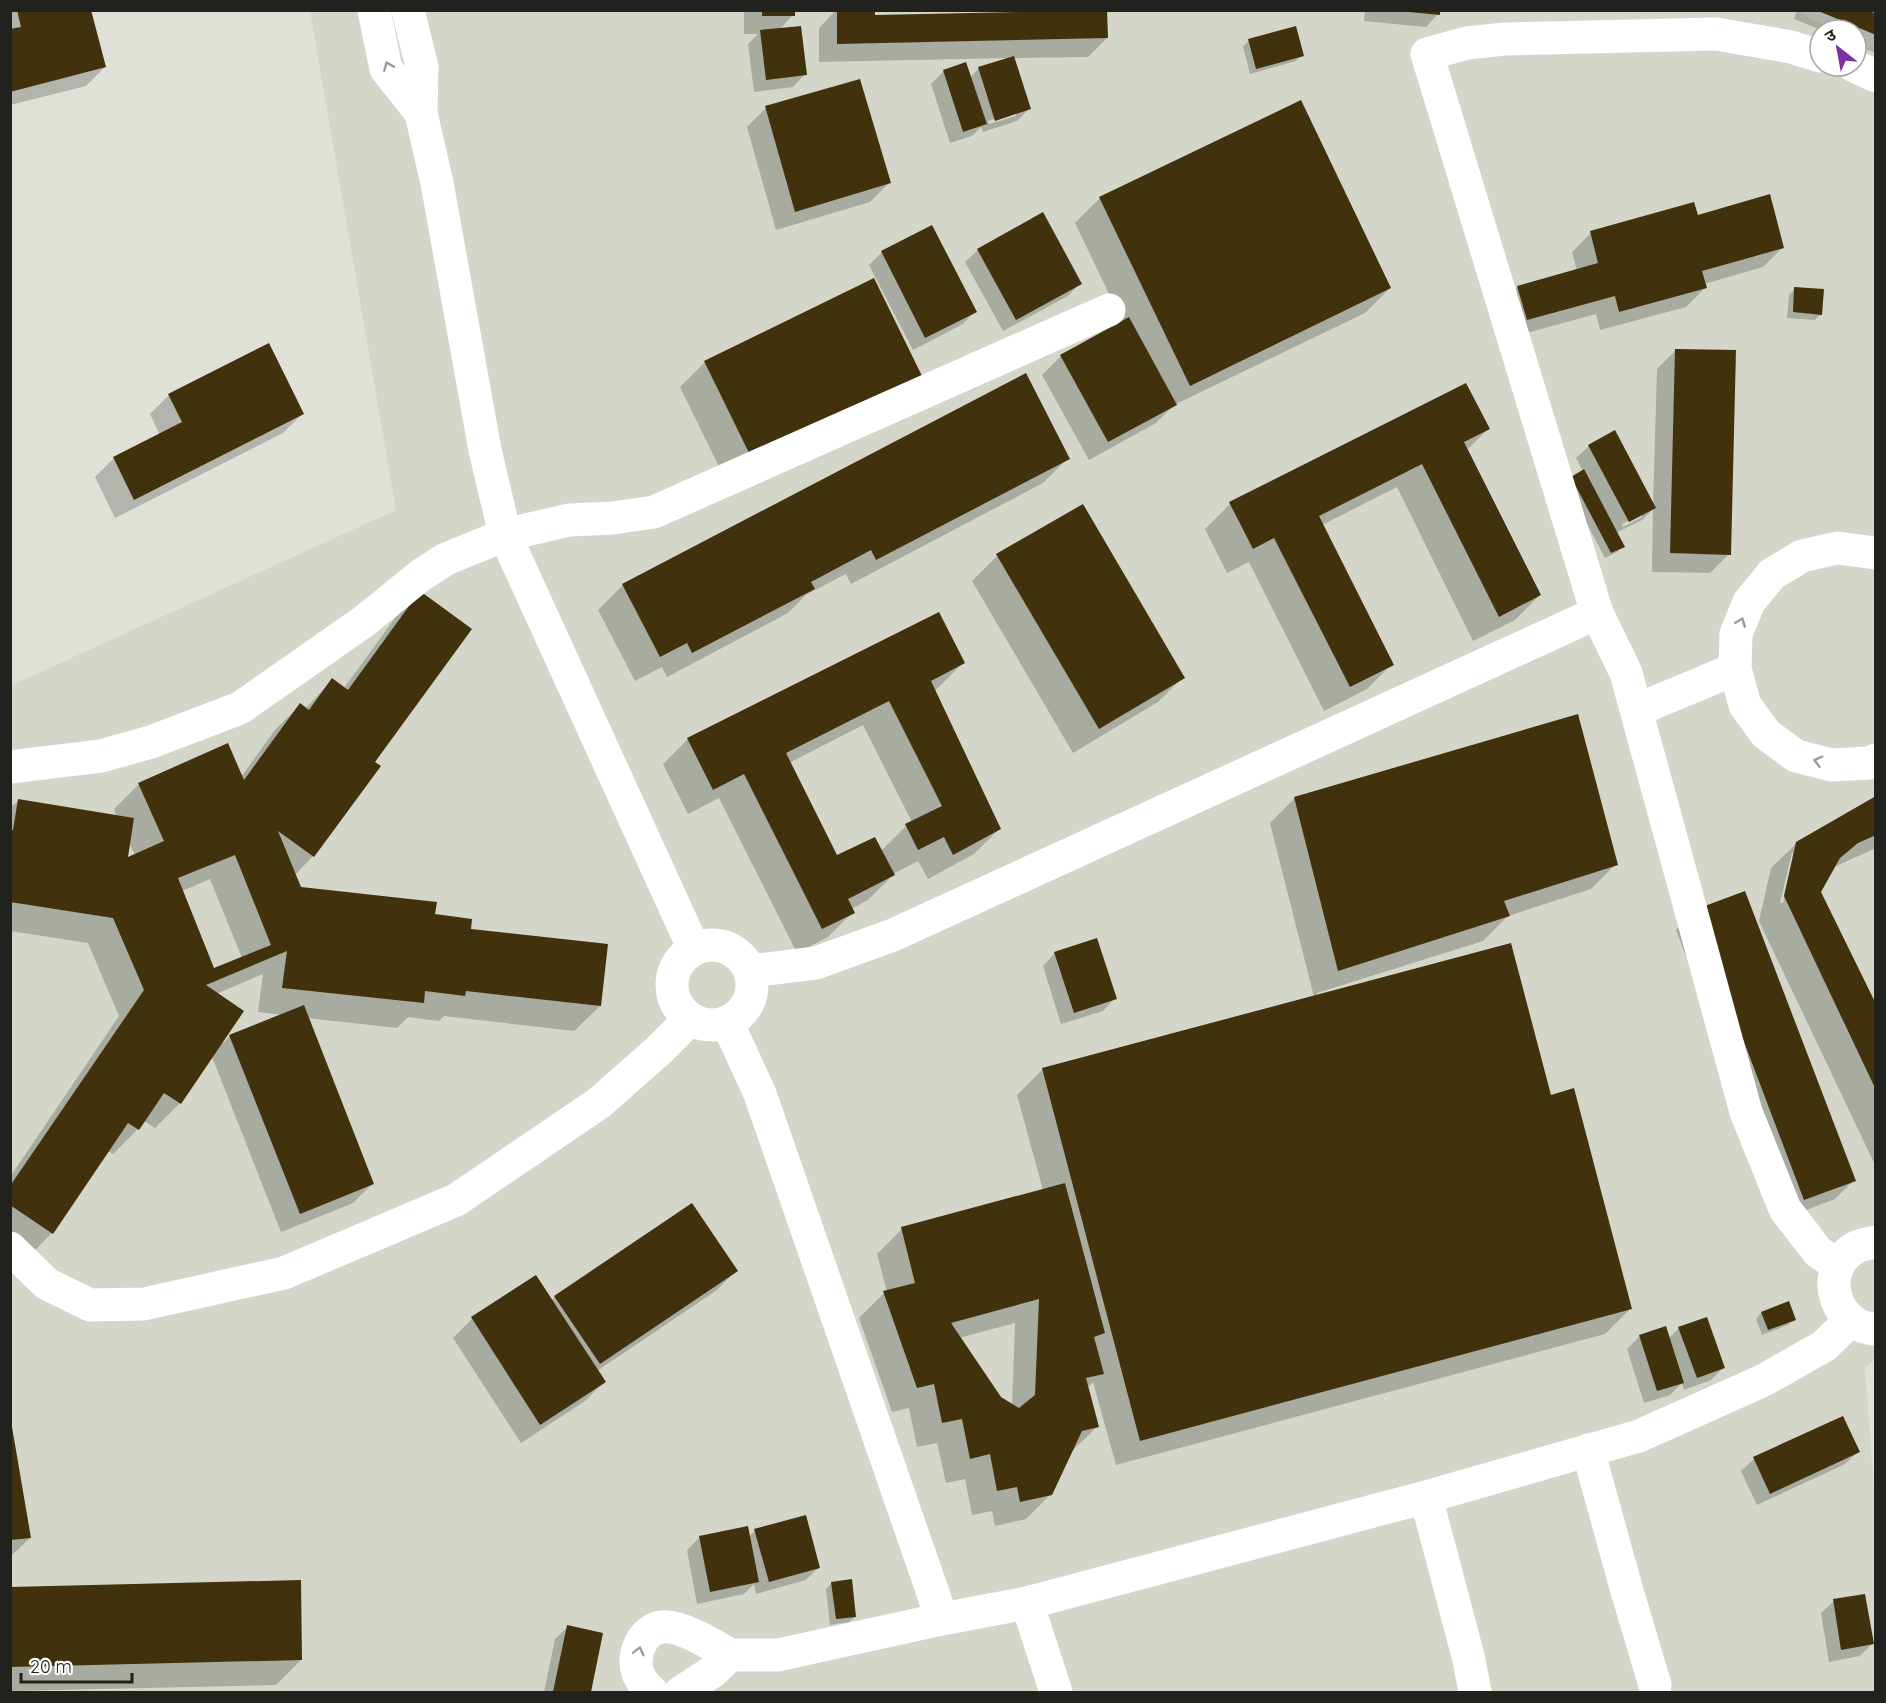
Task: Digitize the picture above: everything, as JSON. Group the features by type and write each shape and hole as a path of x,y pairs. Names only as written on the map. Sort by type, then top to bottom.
{"lane":[{"path":"374,10 386,69 421,113"},
{"path":"408,10 422,67 421,113 485,450 505,535 694,949"},
{"path":"1808,52 1791,47 1716,34 1504,39 1467,43 1427,54 1597,613 1626,673 1746,1112 1785,1209 1818,1252 1838,1265"},
{"path":"10,767 101,756 151,742 240,708 363,622 421,575 446,559 505,535 569,520 613,518 654,512 1109,310"},
{"path":"1874,551 1837,548 1802,556 1772,574 1749,602 1745,612 1737,634 1735,669 1745,705 1766,734 1796,756 1832,765 1869,763 1875,760"},
{"path":"750,971 816,963 893,935 1597,613"},
{"path":"1637,711 1735,669"},
{"path":"712,944 726,946 738,953 747,964 752,991 747,1004 738,1016 715,1025 702,1024 690,1019 681,1011 674,1000 671,987 672,974 678,962 686,953 694,949 712,944"},
{"path":"10,1248 47,1284 90,1305 144,1304 284,1273 456,1200 599,1103 658,1051 690,1019"},
{"path":"727,1022 760,1094 942,1619"},
{"path":"652,1692 645,1686 637,1669 637,1655 642,1641 651,1631 662,1627 672,1628 708,1642 730,1655 778,1655 1027,1603 1426,1497 1639,1436 1762,1381 1863,1325 1837,1304 1834,1277 1838,1265 1848,1252 1861,1245 1875,1242"},
{"path":"1588,1450 1654,1685"},
{"path":"1426,1497 1475,1692"},
{"path":"1027,1603 1056,1692"},
{"path":"681,1692 712,1672 730,1655"}],"shaded area":[{"path":"1795,10 1810,18 1808,78 1868,78 1868,48 1875,52 1876,1358 1865,1368 1876,1516 1875,1692 11,1692 10,686 396,510 310,11"}],"building":[{"path":"17,10 91,10 106,67 10,92 10,29 21,27"},
{"path":"762,10 795,10 795,16 762,16"},
{"path":"837,10 875,10 875,15 1107,10 1108,38 837,44"},
{"path":"1409,10 1440,10 1440,15 1409,12"},
{"path":"1816,10 1868,10 1876,14 1876,35 1868,32 1868,18 1835,18"},
{"path":"801,26 807,75 766,80 760,30"},
{"path":"1296,26 1304,56 1256,69 1248,39"},
{"path":"1014,56 1031,109 995,121 978,67"},
{"path":"966,62 987,124 963,132 943,70"},
{"path":"860,79 891,183 795,212 765,106"},
{"path":"1301,100 1391,288 1190,386 1099,197"},
{"path":"1770,194 1784,248 1702,271 1707,288 1619,312 1615,296 1527,320 1517,286 1598,263 1590,231 1694,202 1698,215"},
{"path":"1043,212 1082,284 1016,320 977,249"},
{"path":"932,225 977,312 925,338 881,251"},
{"path":"874,278 923,378 753,461 704,361"},
{"path":"1794,287 1824,289 1822,315 1793,312"},
{"path":"1129,317 1177,405 1108,442 1060,355"},
{"path":"269,343 304,414 134,500 113,457 182,422 168,394"},
{"path":"1675,349 1736,350 1731,555 1670,553"},
{"path":"1026,373 1070,459 876,560 871,550 811,582 815,589 692,653 687,643 660,657 622,584"},
{"path":"1466,383 1490,429 1464,442 1541,595 1499,617 1422,464 1319,516 1394,665 1350,687 1274,538 1253,549 1229,502"},
{"path":"1615,430 1656,508 1629,522 1588,445"},
{"path":"1584,469 1625,547 1611,553 1571,477"},
{"path":"1083,504 1185,678 1099,729 996,554"},
{"path":"420,591 472,629 375,762 381,766 314,857 278,831 301,887 437,902 435,914 472,919 471,929 608,944 601,1006 466,991 465,996 425,991 424,1003 282,988 287,951 206,985 244,1011 181,1104 164,1093 139,1130 128,1123 53,1234 10,1205 10,1186 144,990 113,918 10,902 10,830 13,830 18,799 134,818 128,857 164,841 138,783 228,743 244,780 300,703 309,710 332,678 348,690","holes":["235,855 271,945 214,968 178,878"]},
{"path":"939,612 965,663 931,681 1001,829 953,855 944,837 918,850 905,824 942,806 889,701 786,753 837,855 875,837 895,875 848,899 855,913 822,929 744,774 713,790 687,738"},
{"path":"1578,714 1618,865 1504,901 1510,916 1338,971 1294,797"},
{"path":"1876,796 1876,835 1858,843 1840,858 1821,892 1876,1004 1876,1090 1784,896 1796,842"},
{"path":"1745,891 1856,1181 1804,1200 1694,910"},
{"path":"1097,938 1117,999 1074,1013 1054,952"},
{"path":"1511,943 1551,1095 1574,1088 1632,1309 1140,1441 1042,1068"},
{"path":"304,1005 374,1184 300,1214 229,1035"},
{"path":"1065,1183 1105,1333 1094,1337 1104,1374 1086,1378 1099,1427 1082,1431 1052,1495 1020,1502 1017,1487 997,1491 990,1454 970,1459 962,1419 942,1423 934,1384 917,1388 883,1291 915,1283 901,1227","holes":["1039,1299 1035,1395 1019,1408 1001,1397 951,1323"]},
{"path":"692,1203 738,1271 600,1364 554,1296"},
{"path":"536,1275 606,1382 540,1425 471,1317"},
{"path":"1789,1301 1796,1320 1768,1330 1761,1312"},
{"path":"1707,1317 1725,1368 1697,1378 1678,1327"},
{"path":"1666,1326 1684,1383 1657,1391 1639,1335"},
{"path":"1843,1416 1860,1452 1770,1494 1753,1457"},
{"path":"10,1427 12,1427 31,1538 10,1540"},
{"path":"806,1515 820,1568 769,1582 754,1529"},
{"path":"748,1526 759,1582 710,1592 699,1536"},
{"path":"852,1579 856,1617 836,1619 831,1582"},
{"path":"301,1580 302,1660 10,1667 10,1587"},
{"path":"1865,1594 1874,1644 1841,1650 1833,1599"},
{"path":"567,1625 603,1633 591,1692 553,1692"}]}
